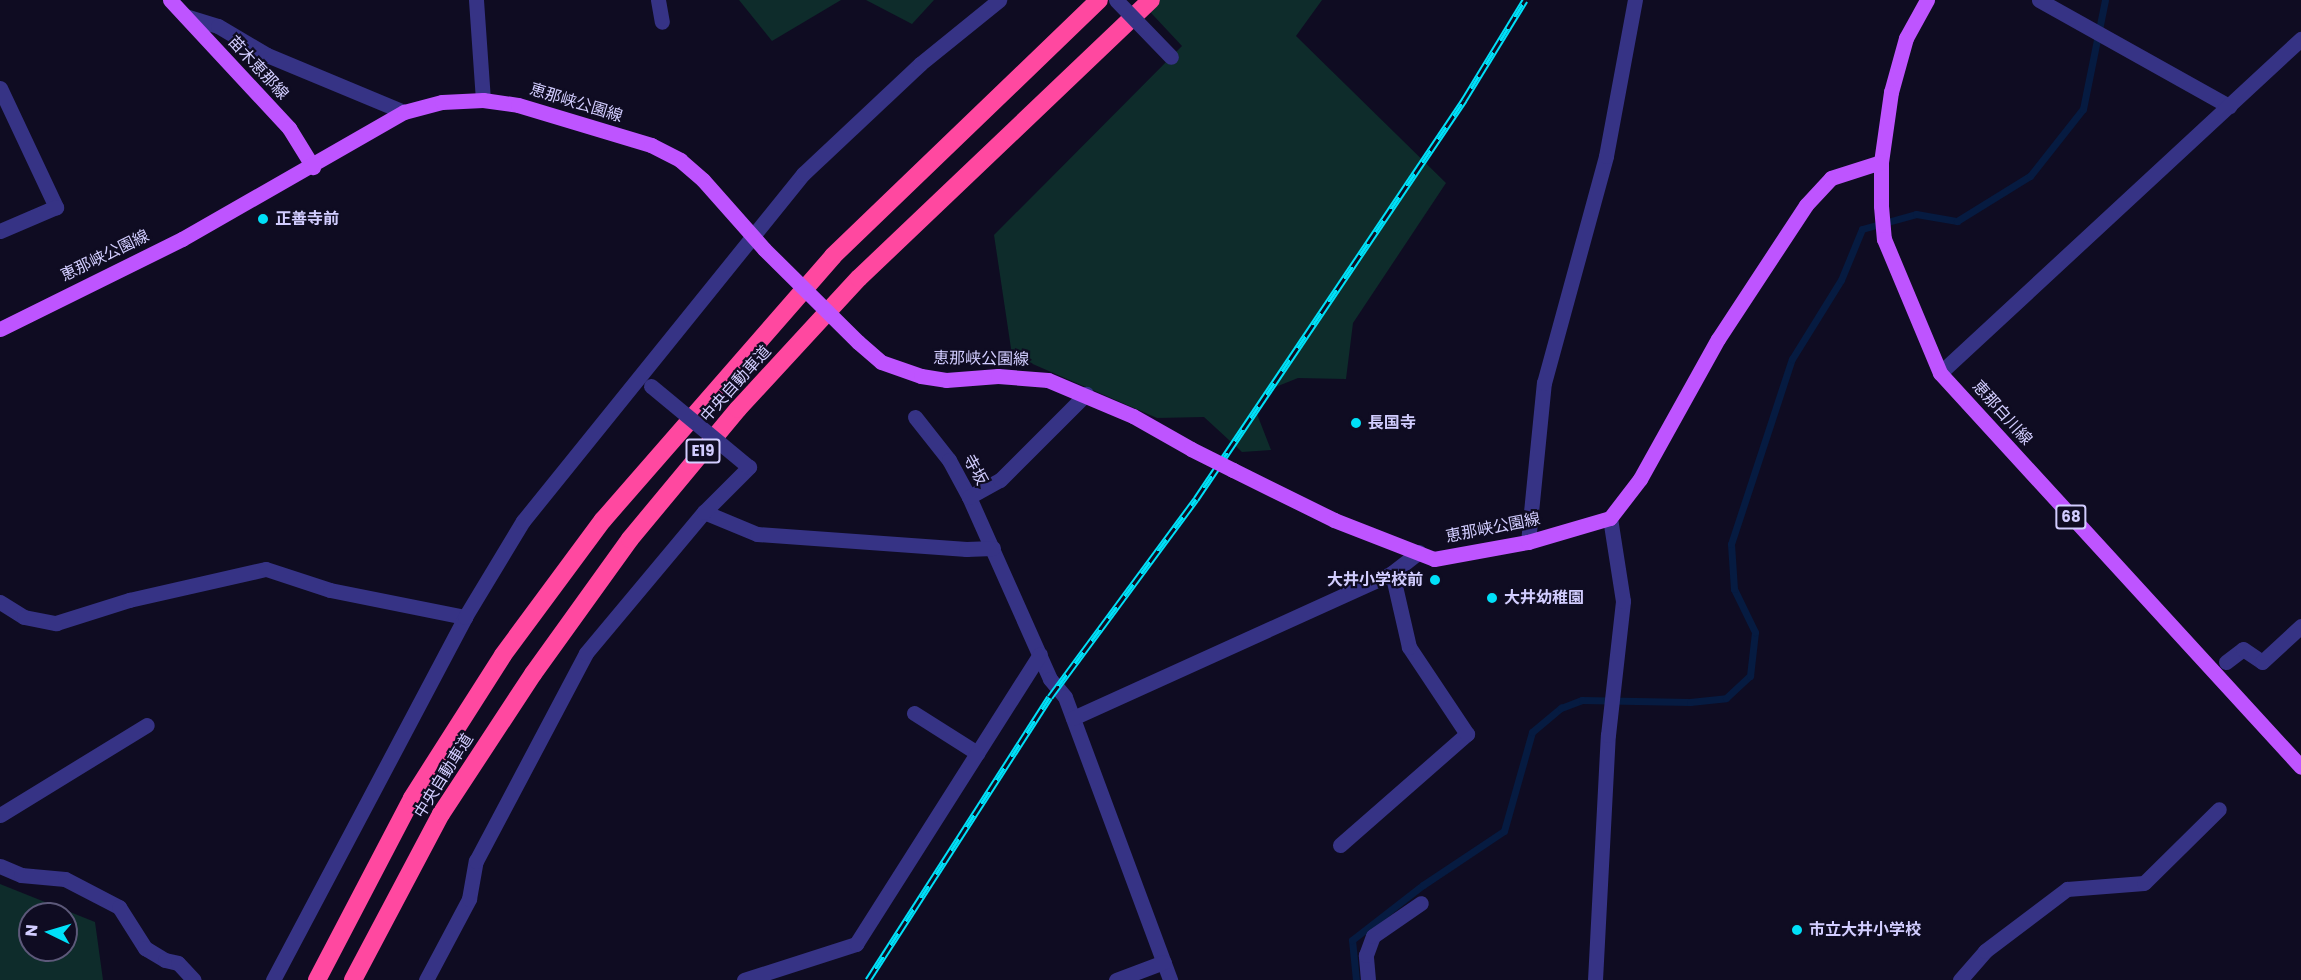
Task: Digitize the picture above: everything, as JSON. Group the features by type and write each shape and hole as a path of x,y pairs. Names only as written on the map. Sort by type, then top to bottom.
{"highway":[{"name":"中央自動車道","path":"317,980 412,798 503,655 603,520 833,256 1099,0"},
{"name":"中央自動車道","path":"352,980 441,814 533,674 630,539 738,409 859,278 1151,0"}],"main road":[{"name":"苗木恵那線","path":"170,0 289,128 313,166"},
{"name":"恵那白川線","path":"1927,0 1906,38 1891,92 1881,162 1881,206 1884,239 1940,372 2301,767"},
{"name":"恵那峡公園線","path":"0,329 182,239 404,112 442,102 483,100 548,112 651,145 680,160 758,243 881,362 921,376 946,380 1032,378 1086,394 1334,520 1434,559 1528,542 1610,518"},
{"path":"1610,518 1640,479 1718,339 1806,205 1831,178 1881,162"}],"street":[{"path":"476,0 483,100"},
{"path":"658,0 662,22"},
{"path":"273,980 465,617 523,521 644,383 758,243 803,174 920,64 999,0"},
{"path":"1116,0 1172,57"},
{"path":"1528,542 1544,383 1606,156 1635,0"},
{"path":"2039,0 2111,43 2229,106"},
{"path":"185,16 218,26 267,55 404,112"},
{"path":"1940,372 2301,39"},
{"path":"0,88 56,207 0,231"},
{"path":"426,980 469,899 476,861 586,653 704,512 749,466 644,383"},
{"path":"969,497 1000,480 1086,394"},
{"name":"寺坂","path":"915,417 949,460 969,497 1040,654 1073,718 1170,980"},
{"path":"704,512 758,534 966,549 993,548"},
{"path":"1595,980 1608,735 1623,601 1610,518"},
{"path":"1073,718 1392,573 1419,552"},
{"path":"0,602 24,616 56,623 129,600 266,569 330,590 465,617"},
{"path":"1340,845 1467,734 1409,647 1392,573"},
{"path":"2226,662 2243,649 2262,662 2301,626"},
{"path":"744,980 856,944 1040,654"},
{"path":"914,713 977,753"},
{"path":"0,815 147,725"},
{"path":"1960,980 1984,951 2067,889 2144,884 2219,809"},
{"path":"0,866 21,876 65,879 119,907 145,948 165,960 178,963 194,980"},
{"path":"1368,980 1366,955 1374,936 1421,903"},
{"path":"1116,980 1164,962"}],"green space":[{"path":"739,0 841,0 772,41"},
{"path":"866,0 934,0 912,24"},
{"path":"1139,0 1322,0 1296,36 1446,183 1353,323 1346,379 1298,378 1273,388 1257,414 1271,450 1242,452 1204,417 1157,418 1012,355 994,235 1182,46"},
{"path":"0,884 45,902 18,902 18,962 78,962 78,915 95,922 103,980 0,980"}],"waterway":[{"path":"1356,980 1352,940 1423,885 1504,831 1532,732 1561,708 1582,700 1690,702 1726,698 1750,676 1755,632 1734,589 1731,544 1792,359 1841,280 1862,229 1916,214 1957,221 2030,176 2083,109 2105,0"}],"railway":[{"path":"868,980 1050,697 1196,499 1464,100 1525,0"}],"place":[{"name":"正善寺前","path":"263,219"},
{"name":"長国寺","path":"1356,423"},
{"name":"大井小学校前","path":"1435,580"},
{"name":"大井幼稚園","path":"1492,598"},
{"name":"市立大井小学校","path":"1797,930"}]}
